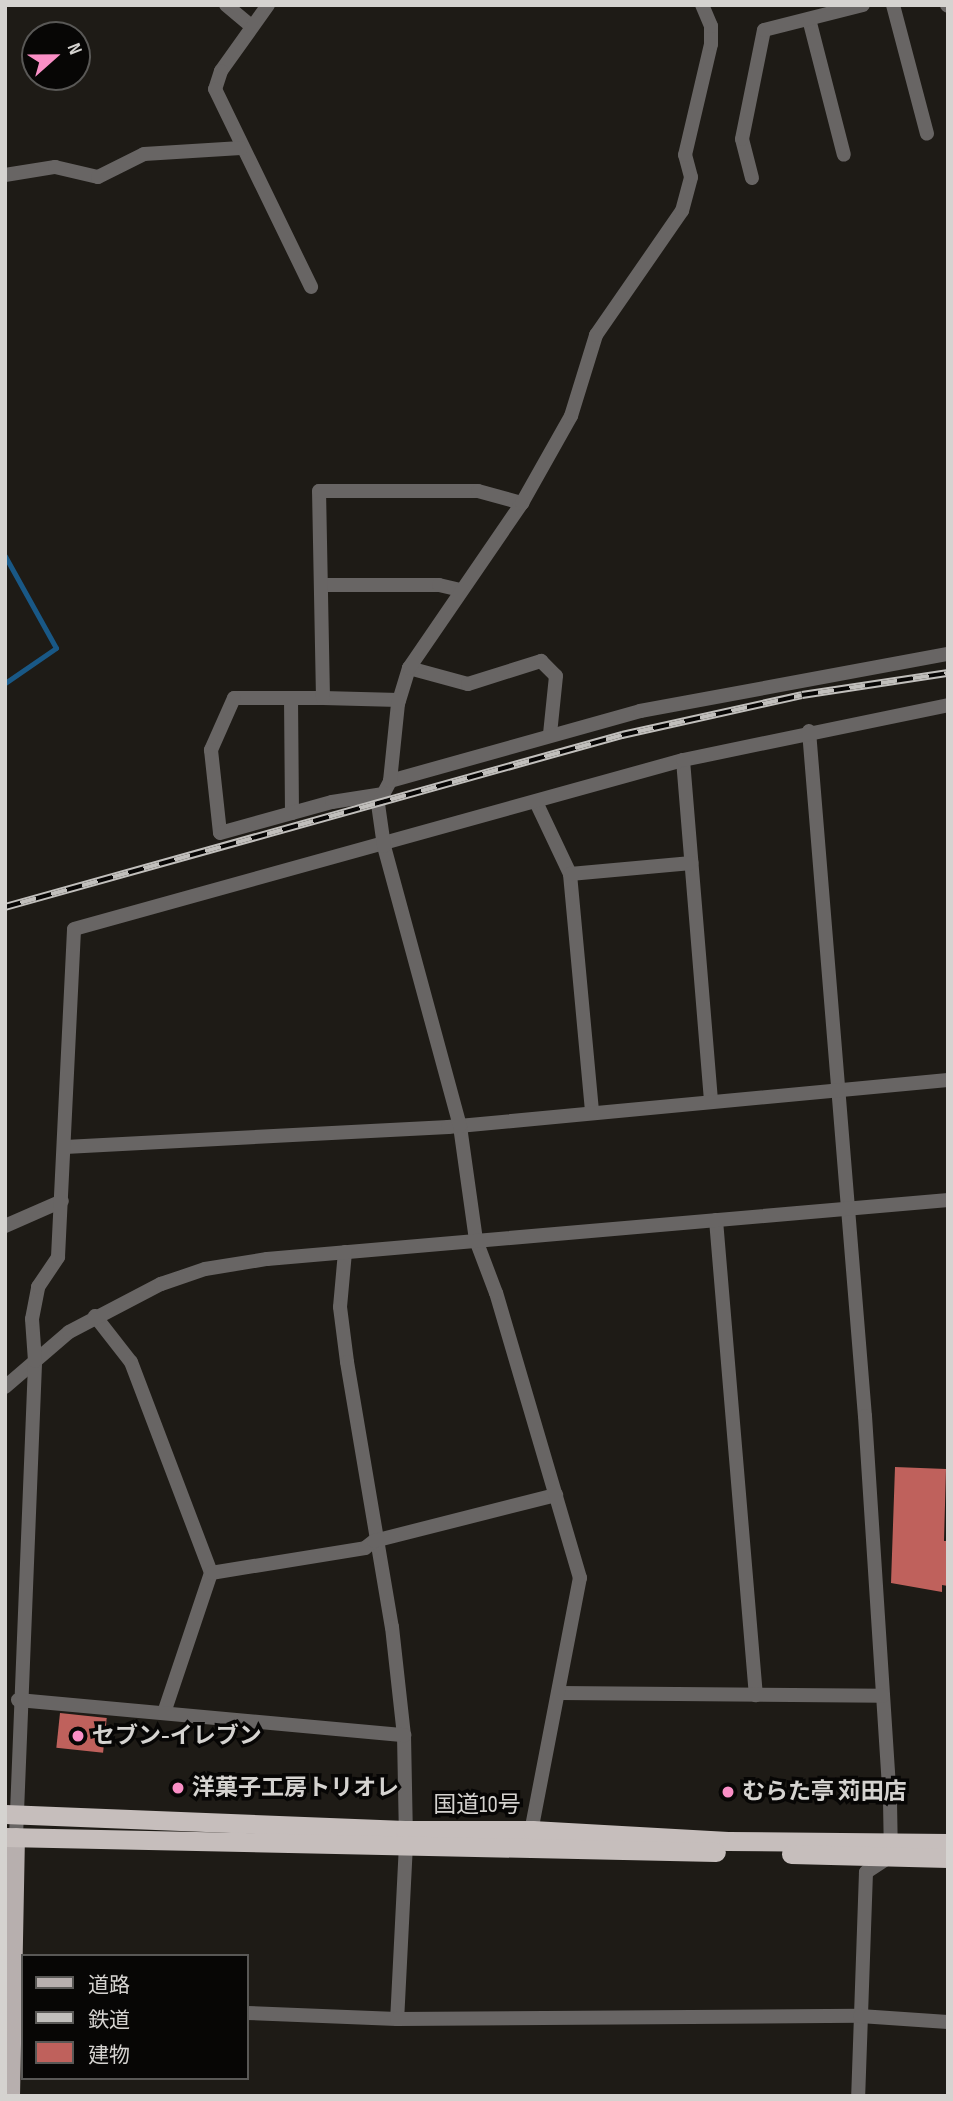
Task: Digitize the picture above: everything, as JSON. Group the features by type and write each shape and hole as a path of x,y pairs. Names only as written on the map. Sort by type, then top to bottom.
{"highway":[{"name":"国道10号","path":"11,1814 405,1837"},
{"name":"国道10号","path":"11,1837 405,1837 728,1841 891,1849 948,1858"},
{"name":"国道10号","path":"891,1849 948,1843"}],"main road":[{"path":"11,1837 10,1974 18,2006 11,2096"}],"street":[{"path":"226,5 251,26"},
{"path":"268,5 251,26 215,89 241,148 311,287"},
{"path":"530,1839 580,1578 496,1293 476,1240 460,1126 384,846 378,804 387,787 399,700 409,668 522,503 571,416 596,335 682,211 691,177 685,155 711,44 711,26 702,5"},
{"path":"752,178 742,139 764,30 863,5"},
{"path":"893,5 927,134"},
{"path":"809,19 844,155"},
{"path":"5,175 55,167 98,177 144,154 241,148"},
{"path":"323,698 319,491 478,491 522,503"},
{"path":"321,585 439,584 460,590"},
{"path":"399,700 234,698 211,750 220,833 387,787 550,734 738,690 948,654"},
{"path":"409,668 468,684 541,661 556,676 550,734"},
{"path":"291,698 292,813"},
{"path":"11,1837 35,1361 32,1319 38,1287 58,1257 74,929 384,846 683,760 809,731 948,705"},
{"path":"809,731 849,1209 891,1849 866,1872 858,2096"},
{"path":"683,760 711,1102"},
{"path":"536,802 570,874 592,1113"},
{"path":"570,874 692,863"},
{"path":"65,1147 460,1126 948,1080"},
{"path":"5,1387 96,1316 161,1284 205,1269 345,1252 948,1200"},
{"path":"5,1226 62,1201"},
{"path":"716,1220 756,1695"},
{"path":"345,1252 341,1307 374,1541 392,1627 404,1735 405,1837 397,2019"},
{"path":"96,1316 131,1362 211,1573 165,1710"},
{"path":"211,1573 365,1548 374,1541 556,1495"},
{"path":"560,1693 883,1696"},
{"path":"18,1700 165,1710 404,1735"},
{"path":"248,2013 397,2019 860,2016 948,2022"}],"building":[{"path":"895,1467 946,1469 944,1541 948,1541 948,1586 942,1585 942,1592 891,1583"},
{"path":"60,1713 107,1718 103,1753 56,1748"}],"waterway":[{"path":"5,556 56,648 5,683"}],"railway":[{"path":"5,907 622,735 802,695 948,673"}],"place":[{"name":"セブン-イレブン","path":"78,1736"},
{"name":"洋菓子工房トリオレ","path":"178,1788"},
{"name":"むらた亭 苅田店","path":"728,1792"}]}
